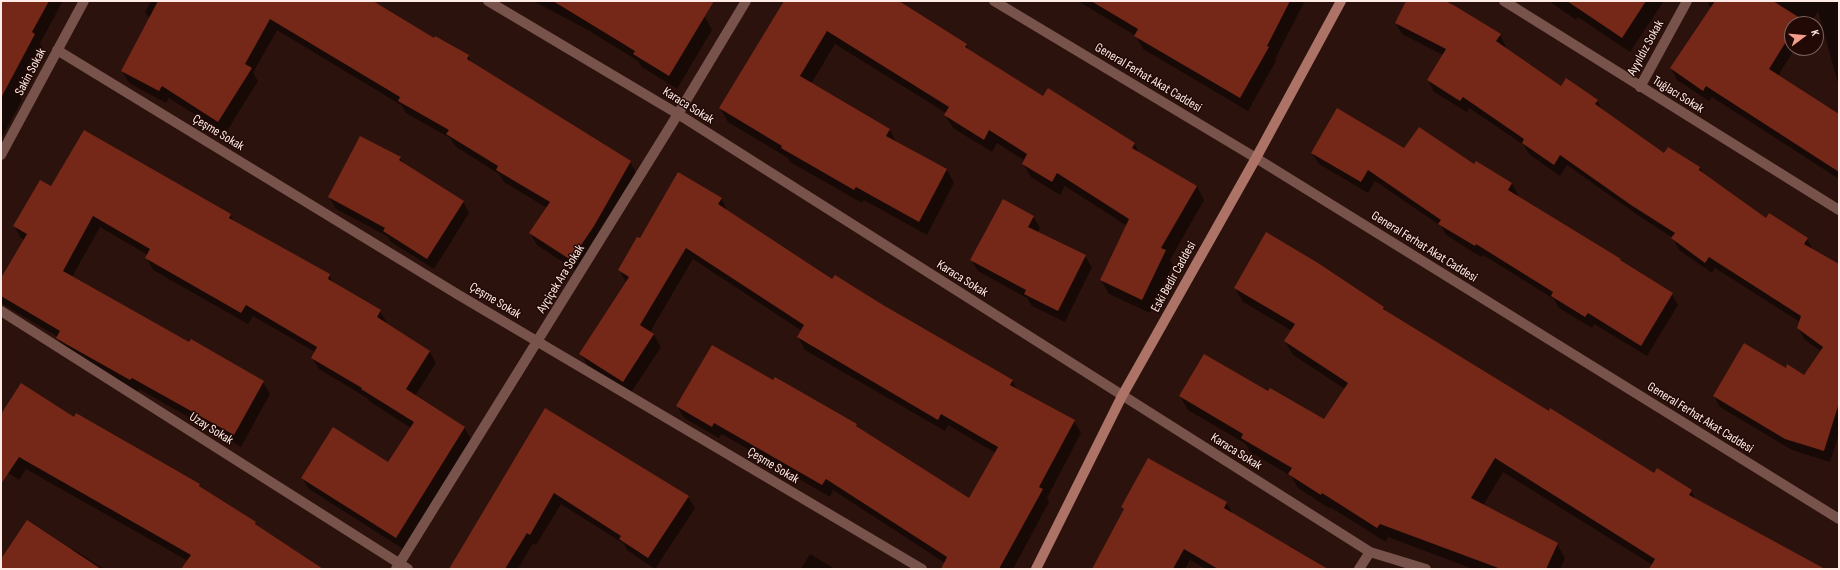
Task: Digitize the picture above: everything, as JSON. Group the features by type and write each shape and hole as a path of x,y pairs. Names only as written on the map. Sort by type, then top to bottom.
{"main road":[{"name":"Eski Bedir Caddesi","path":"1036,569 1122,396 1256,158 1341,1"}],"street":[{"name":"Sakin Sokak","path":"1,155 84,1"},
{"name":"Karaca Sokak","path":"488,1 678,114 1370,552 1426,569"},
{"name":"Ayçiçek Ara Sokak","path":"401,567 746,1"},
{"name":"General Ferhat Akat Caddesi","path":"994,1 1256,158 1839,519"},
{"name":"Tuğlacı Sokak","path":"1504,1 1839,210"},
{"name":"Ayyıldız Sokak","path":"1640,87 1687,1"},
{"name":"Çeşme Sokak","path":"57,50 538,342 922,569"},
{"name":"Uzay Sokak","path":"1,311 401,567"},
{"path":"1359,569 1370,552"}],"building":[{"path":"1,1 49,1 32,32 35,34 1,98"},
{"path":"158,1 373,1 434,38 435,36 469,55 467,59 631,161 594,226 571,260 529,233 550,202 496,170 498,166 446,134 449,130 398,101 400,97 270,19 245,64 252,68 218,122 162,86 159,91 121,71"},
{"path":"553,1 714,1 669,76 633,54 635,51"},
{"path":"784,1 899,1 967,44 965,47 1043,96 1048,88 1135,143 1132,148 1197,186 1161,248 1166,250 1142,300 1100,280 1129,219 1057,173 1052,182 1022,164 1027,154 989,130 984,140 944,115 949,107 827,31 800,76 890,129 886,136 947,169 919,222 856,187 854,190 781,148 782,146 719,108"},
{"path":"1091,1 1290,1 1267,46 1269,47 1240,98 1134,36 1138,29"},
{"path":"1406,1 1445,1 1455,6 1501,34 1496,41 1561,86 1566,78 1598,100 1595,104 1664,153 1668,147 1700,167 1699,170 1766,218 1769,213 1808,238 1804,244 1839,264 1839,403 1824,451 1785,439 1713,396 1744,343 1786,368 1787,364 1804,375 1823,347 1797,328 1801,316 1709,257 1705,263 1671,238 1675,233 1631,205 1560,155 1554,165 1522,143 1524,139 1463,97 1460,101 1427,80 1446,49 1395,23"},
{"path":"1567,1 1646,1 1622,38"},
{"path":"1715,1 1773,1 1797,16 1784,16 1784,45 1769,69 1839,114 1839,172 1706,86 1703,91 1670,68"},
{"path":"1337,108 1404,148 1419,127 1474,164 1476,161 1512,183 1508,190 1621,259 1620,260 1673,293 1641,346 1588,313 1585,317 1551,296 1553,292 1476,244 1475,246 1438,224 1441,220 1368,170 1361,182 1311,153"},
{"path":"84,130 231,214 229,218 330,274 328,279 381,310 377,317 430,351 406,389 465,427 396,538 301,478 333,427 388,462 414,422 361,389 362,388 311,358 317,347 246,305 241,313 145,258 150,249 93,216 63,271 189,342 191,339 264,381 234,435 132,378 130,380 66,344 56,338 60,331 1,296 1,278 27,234 13,226 40,180 51,186"},
{"path":"360,136 401,157 399,160 464,201 427,259 383,231 385,228 328,197"},
{"path":"678,172 722,198 718,204 832,279 835,275 883,305 1013,380 1010,385 1075,420 1039,487 1043,489 999,569 941,569 947,557 826,479 822,485 714,423 712,427 676,406 712,345 773,380 775,377 857,424 856,426 969,498 998,447 941,414 938,420 797,337 804,325 686,248 640,325 654,334 623,382 579,354 629,277 618,270 637,237 640,238"},
{"path":"1003,199 1034,216 1028,227 1086,255 1058,311 1024,294 1026,290 970,260"},
{"path":"1266,232 1318,263 1384,307 1383,309 1549,411 1550,408 1654,473 1657,468 1692,490 1689,495 1825,569 1649,569 1655,559 1495,458 1471,498 1558,543 1546,569 1501,569 1380,524 1377,528 1322,493 1321,495 1288,474 1292,468 1241,438 1243,434 1179,396 1204,354 1268,391 1270,388 1324,419 1348,383 1284,341 1295,324 1234,288"},
{"path":"21,383 74,417 76,413 200,484 199,486 256,522 255,524 323,569 181,569 191,555 19,457 1,484 1,414"},
{"path":"545,408 689,496 648,558 619,539 621,536 554,493 530,535 527,533 505,569 449,569"},
{"path":"1148,458 1227,502 1224,508 1328,569 1218,569 1184,549 1173,569 1092,569 1124,509 1121,507"},
{"path":"27,520 101,569 1,569 1,559"}]}
